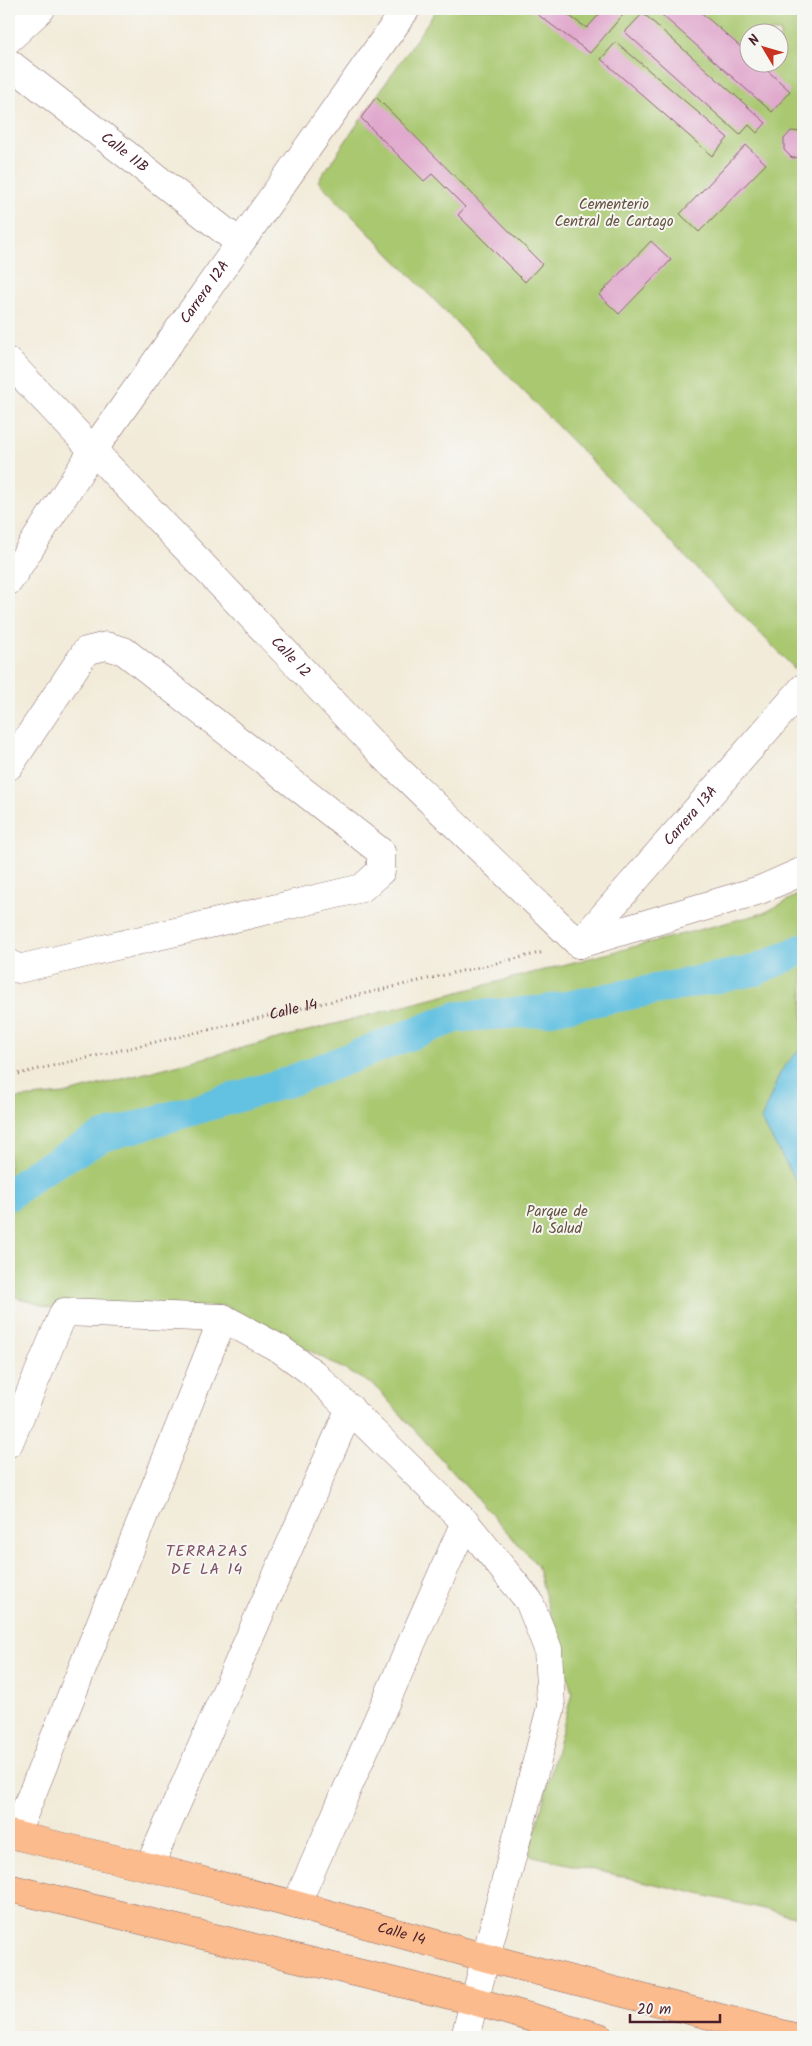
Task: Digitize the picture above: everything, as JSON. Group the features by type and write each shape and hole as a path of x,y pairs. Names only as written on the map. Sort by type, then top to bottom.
{"main road":[{"name":"Calle 14","path":"12,1835 149,1867 296,1905 487,1958 794,2037"},
{"path":"9,1888 474,2002 599,2037"}],"street":[{"path":"9,39 41,9"},
{"name":"Carrera 12A","path":"9,581 94,450 406,9"},
{"name":"Calle 11B","path":"9,63 240,243"},
{"name":"Calle 12","path":"9,362 385,757 579,944"},
{"path":"9,766 86,651 106,646 115,648 124,651 381,852 381,871 362,888 18,969 9,962"},
{"name":"Carrera 13A","path":"579,944 803,688"},
{"path":"579,944 760,890 803,871"},
{"path":"9,1443 64,1312 223,1318 287,1354 313,1373 465,1522 529,1601 548,1649 551,1706 465,2037"},
{"path":"12,1835 223,1318"},
{"path":"149,1867 350,1408"},
{"path":"296,1905 465,1522"}],"path":[{"name":"Calle 14","path":"9,1076 579,944"}],"green space":[{"name":"Cementerio Central de Cartago","path":"437,9 803,9 803,665 798,672 318,181"},
{"name":"Parque de la Salud","path":"803,892 803,1918 529,1855 572,1693 537,1565 375,1386 227,1306 54,1309 9,1295 9,1099 64,1094 764,913"}],"water":[{"path":"803,1045 803,1193 761,1120 781,1071"}],"building":[{"path":"530,9 559,9 587,28 604,9 628,9 590,53"},
{"path":"655,9 697,9 740,46 740,72 769,72 790,91 772,112"},
{"path":"643,13 766,123 757,133 749,125 740,135 625,32"},
{"path":"616,42 728,138 712,156 601,59"},
{"path":"376,97 542,264 525,282 458,215 465,207 432,174 424,181 361,118"},
{"path":"791,131 803,132 803,157 792,158 784,150 784,139"},
{"path":"746,145 766,164 699,232 680,214"},
{"path":"651,241 671,260 619,314 599,295"}],"waterway":[{"path":"9,1195 37,1173 102,1137 288,1082 456,1017 543,1011 757,970 803,949"}],"district":[{"name":"TERRAZAS DE LA 14","path":"207,1560"}]}
